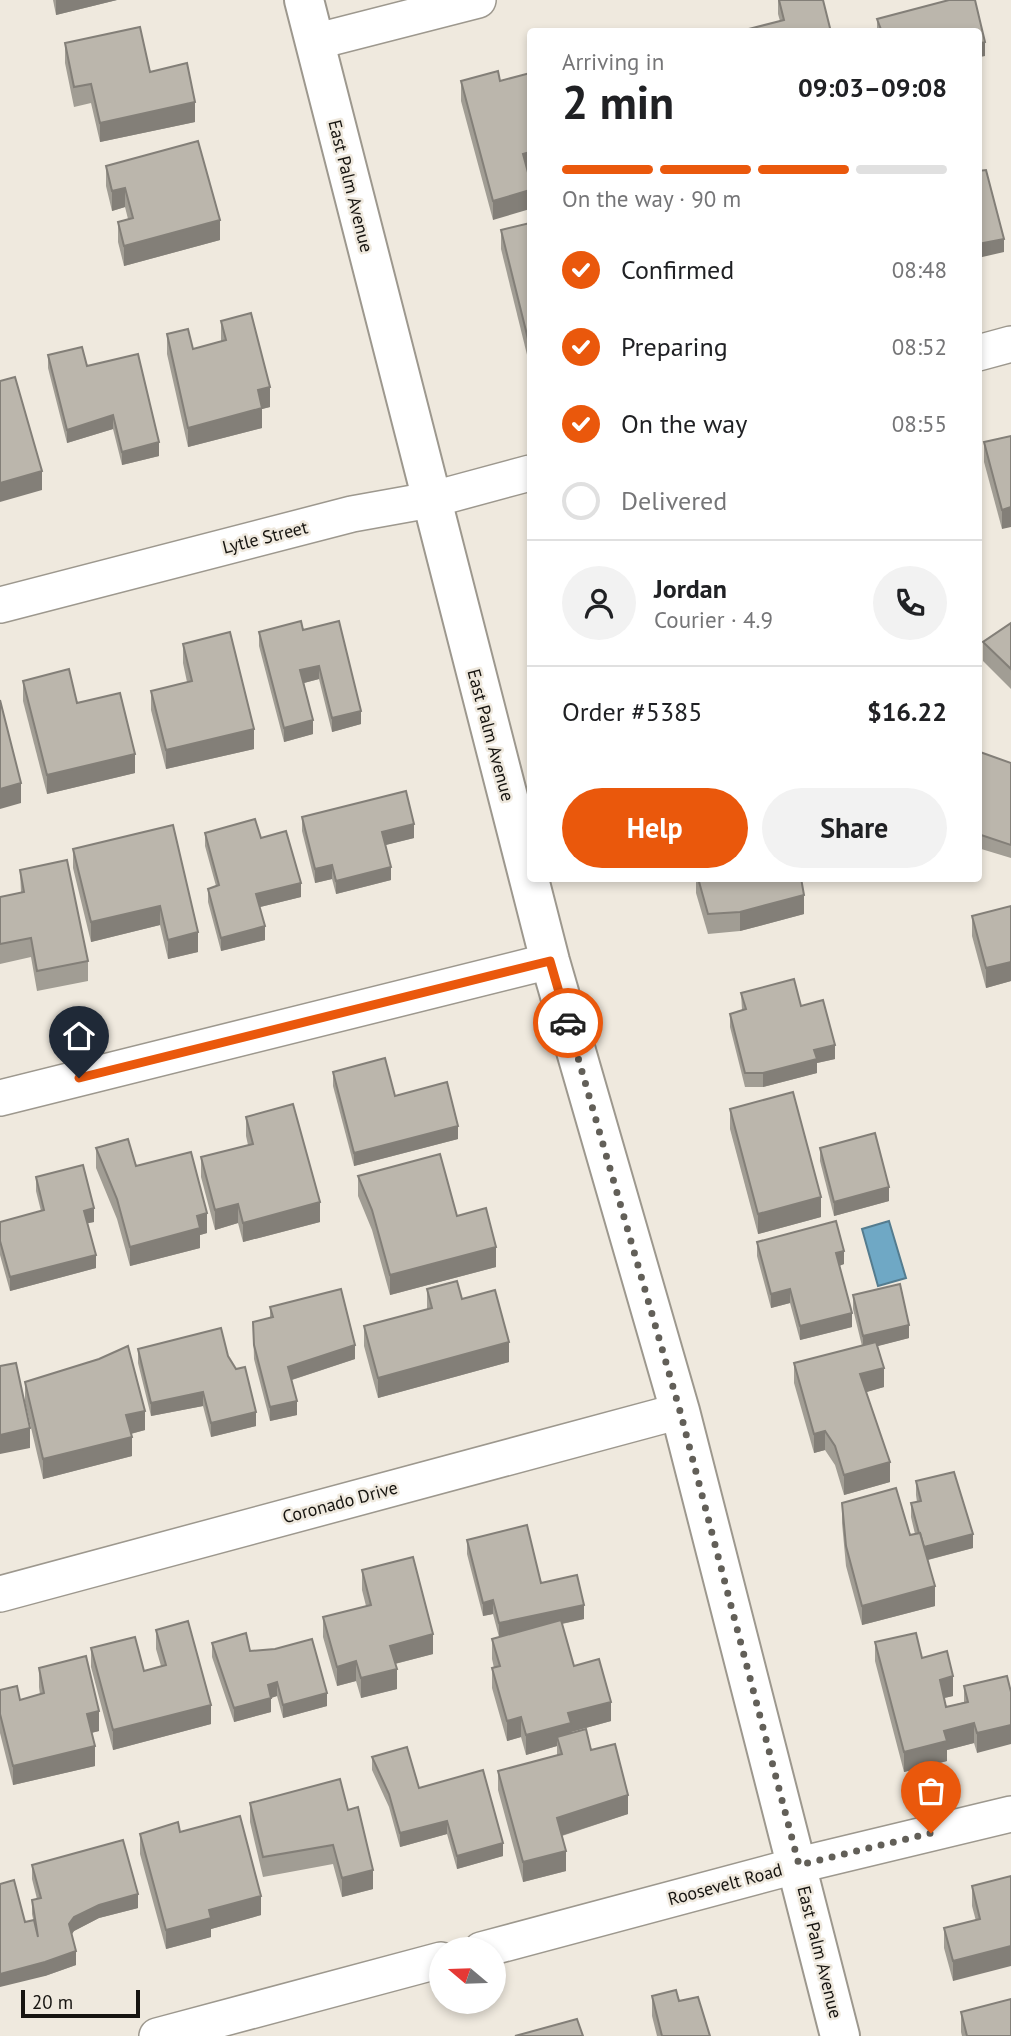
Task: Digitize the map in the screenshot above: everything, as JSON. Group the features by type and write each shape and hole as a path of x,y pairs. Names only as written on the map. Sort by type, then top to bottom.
{"street":[{"name":"East Palm Avenue","path":"304,0 527,873"},
{"path":"314,42 478,0"},
{"path":"982,352 1011,344"},
{"name":"Lytle Street","path":"0,605 352,514 430,500 527,474"},
{"name":"East Palm Avenue","path":"529,882 680,1411 799,1865 840,2036"},
{"path":"0,1098 550,961"},
{"name":"Coronado Drive","path":"0,1594 680,1411"},
{"name":"Roosevelt Road","path":"506,1943 799,1865 1011,1814"},
{"path":"157,2036 429,1963"}],"water":[{"path":"889,1221 906,1278 878,1286 862,1229"}],"building":[{"path":"779,0 823,0 830,28 753,28 784,20"},
{"path":"949,0 975,0 982,28 880,28 877,19"},
{"path":"140,27 150,72 187,63 195,102 100,123 91,84 74,87 65,43"},
{"path":"498,71 500,81 527,74 527,153 523,154 527,169 527,191 493,201 461,81"},
{"path":"198,141 220,220 124,246 118,222 133,218 125,188 112,191 106,166"},
{"path":"982,170 986,170 1004,239 982,243"},
{"path":"527,224 527,335 501,230"},
{"path":"251,313 270,387 258,390 262,408 188,428 167,334 188,329 193,349 226,340 221,321"},
{"path":"82,347 87,366 138,354 159,442 122,452 113,415 67,430 48,355"},
{"path":"15,377 42,471 0,483 0,381"},
{"path":"1011,436 1011,507 1002,510 984,442"},
{"path":"301,621 303,630 339,621 361,711 332,718 319,666 300,670 313,720 284,728 259,632"},
{"path":"1011,623 1011,669 983,642"},
{"path":"230,632 254,729 166,750 151,691 192,681 183,644"},
{"path":"69,669 77,703 120,693 135,754 47,775 23,681"},
{"path":"0,700 21,783 0,789"},
{"path":"982,753 1011,763 1011,845 982,835"},
{"path":"406,791 414,824 382,832 391,867 336,881 332,865 315,869 302,817"},
{"path":"255,819 261,838 286,831 301,883 256,894 265,926 221,938 208,889 219,885 205,833"},
{"path":"173,825 198,932 168,940 160,906 91,922 73,849"},
{"path":"67,860 88,961 37,971 31,938 0,944 0,897 24,892 20,870"},
{"path":"699,882 802,882 804,895 740,912 708,914"},
{"path":"1011,906 1011,962 986,968 972,916"},
{"path":"794,979 801,1006 823,1000 835,1045 814,1050 817,1059 763,1073 745,1073 730,1014 746,1009 741,993"},
{"path":"385,1058 395,1096 447,1082 458,1126 354,1153 333,1072"},
{"path":"793,1092 821,1197 758,1214 730,1109"},
{"path":"293,1104 320,1202 243,1223 238,1204 215,1210 201,1157 253,1144 246,1117"},
{"path":"875,1133 889,1187 834,1202 820,1148"},
{"path":"128,1139 136,1166 191,1152 207,1213 197,1216 200,1228 130,1247 117,1199 96,1148"},
{"path":"440,1154 457,1216 486,1208 496,1247 390,1275 372,1210 358,1176"},
{"path":"83,1165 94,1208 84,1211 96,1255 10,1277 0,1241 0,1222 44,1210 36,1177"},
{"path":"836,1221 844,1251 836,1253 852,1313 800,1326 790,1289 771,1294 757,1242"},
{"path":"457,1281 462,1299 495,1290 509,1342 378,1378 364,1326 432,1308 427,1289"},
{"path":"900,1284 909,1325 863,1336 853,1295"},
{"path":"341,1289 355,1345 288,1367 297,1401 270,1407 254,1345 253,1322 273,1317 270,1307"},
{"path":"221,1328 228,1356 236,1369 245,1367 256,1412 211,1423 203,1392 151,1403 138,1349"},
{"path":"876,1342 884,1368 860,1374 890,1462 844,1475 835,1446 825,1431 814,1434 794,1363"},
{"path":"128,1346 145,1411 126,1415 132,1437 43,1459 25,1382 99,1359"},
{"path":"16,1363 30,1428 0,1435 0,1366"},
{"path":"954,1472 973,1534 924,1547 911,1503 921,1501 916,1481"},
{"path":"896,1488 910,1535 920,1533 935,1586 862,1606 846,1546 842,1503"},
{"path":"527,1525 541,1583 577,1575 584,1605 499,1623 493,1600 483,1603 467,1540"},
{"path":"413,1557 433,1634 390,1646 397,1669 361,1678 356,1661 337,1667 323,1617 371,1605 362,1570"},
{"path":"561,1620 574,1666 599,1659 611,1702 568,1713 571,1723 526,1735 521,1717 507,1721 492,1668 500,1666 492,1639"},
{"path":"188,1621 211,1705 113,1730 91,1648 135,1637 144,1671 166,1665 156,1630"},
{"path":"246,1633 250,1651 275,1649 312,1639 327,1693 283,1705 277,1682 268,1685 271,1698 234,1708 212,1643"},
{"path":"916,1633 922,1658 947,1651 953,1676 940,1680 946,1707 968,1702 964,1686 1007,1676 1011,1692 1011,1725 977,1733 974,1723 944,1731 947,1741 904,1752 875,1642"},
{"path":"86,1656 99,1711 87,1714 95,1746 13,1766 0,1714 0,1690 17,1686 20,1700 44,1693 39,1668"},
{"path":"586,1729 591,1750 615,1744 628,1795 557,1818 566,1851 523,1862 498,1771 562,1754 557,1737"},
{"path":"407,1747 419,1788 483,1770 503,1843 457,1856 447,1821 400,1833 389,1794 372,1757"},
{"path":"340,1779 348,1810 358,1807 373,1870 342,1878 333,1845 263,1857 250,1803"},
{"path":"240,1816 261,1896 209,1910 211,1918 166,1930 140,1834 178,1822 180,1832"},
{"path":"123,1840 138,1894 99,1905 74,1917 69,1924 76,1951 0,1974 0,1884 14,1880 25,1922 34,1920 38,1937 32,1900 41,1898 32,1865"},
{"path":"1011,1876 1011,1946 953,1961 944,1928 980,1919 972,1886"},
{"path":"676,1990 679,2001 698,1997 710,2036 662,2036 652,1996"},
{"path":"1011,1999 1011,2036 967,2036 961,2012"},
{"path":"577,2019 583,2036 515,2036"}],"way so far":[{"path":"568,1023 680,1411 799,1865 931,1833"}],"route":[{"path":"79,1078 550,961 568,1023"}]}
